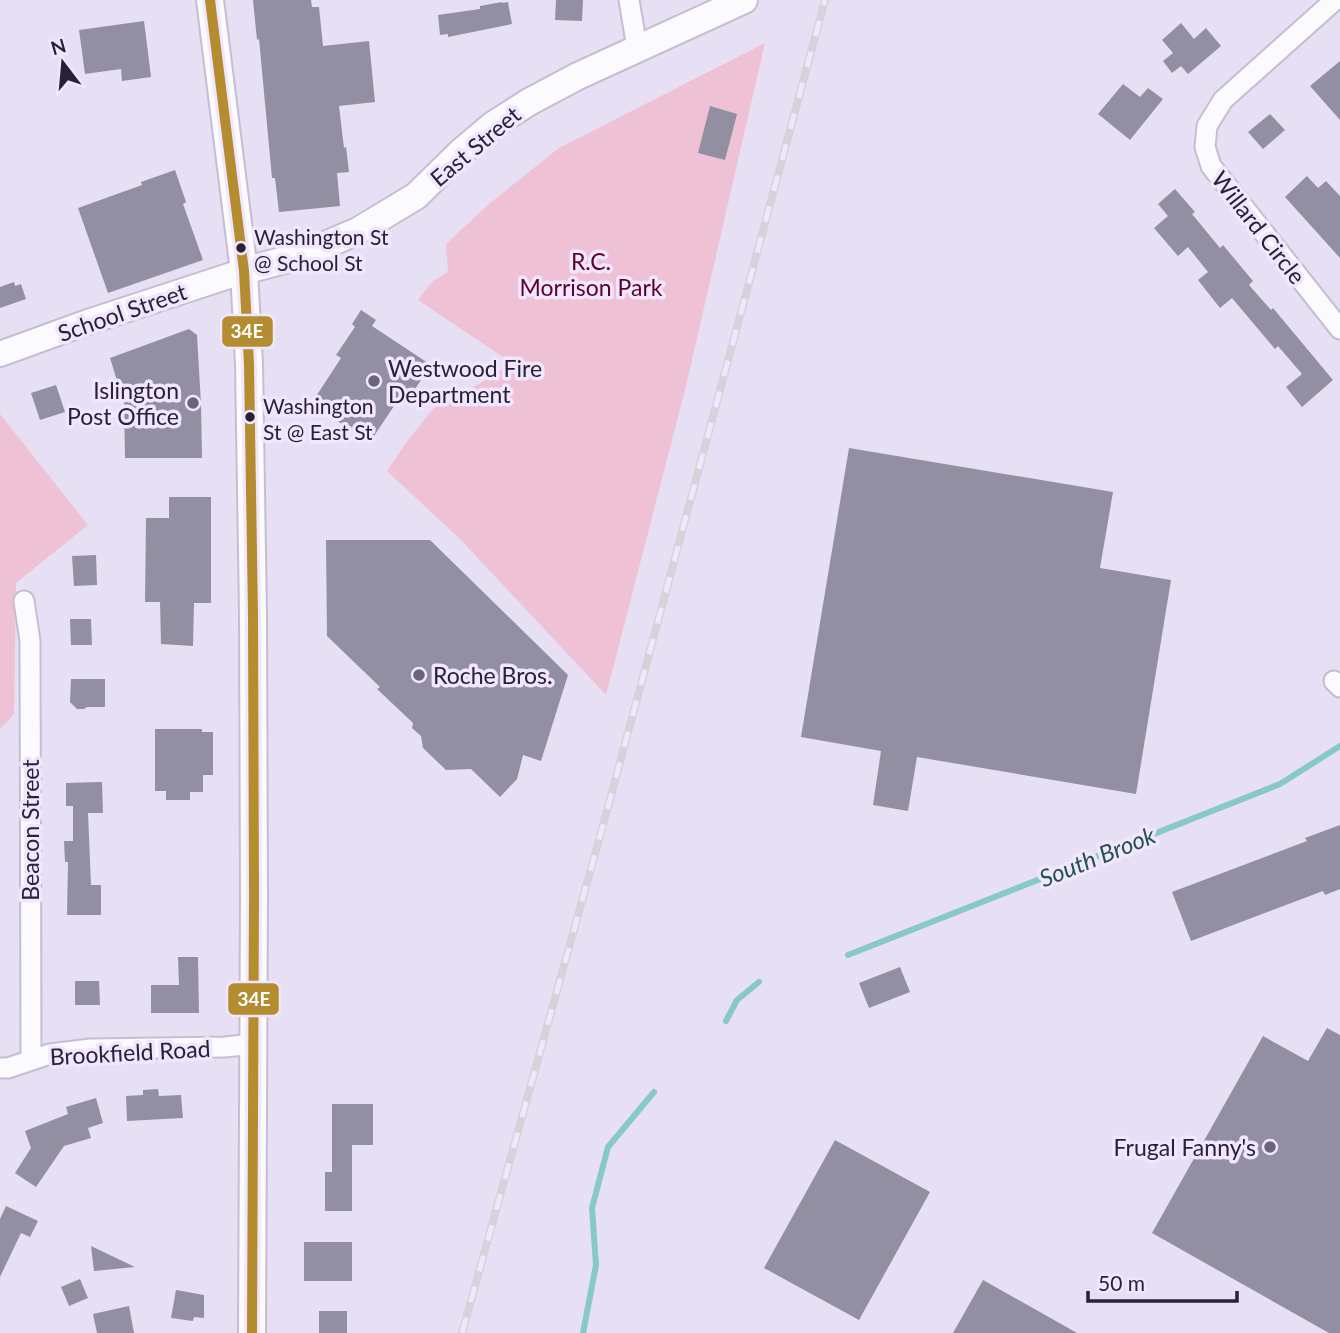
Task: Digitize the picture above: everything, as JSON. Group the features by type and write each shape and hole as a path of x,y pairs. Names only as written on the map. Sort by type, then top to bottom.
{"main road":[{"path":"210,0 244,271 250,377 254,1044 252,1333"},
{"name":"East Street","path":"244,271 299,256 358,232 416,196 493,125 541,95 744,0"}],"street":[{"path":"629,0 637,48"},
{"name":"Willard Circle","path":"1335,0 1223,100 1207,126 1205,147 1211,166 1340,329"},
{"name":"School Street","path":"0,354 244,271"},
{"name":"Beacon Street","path":"24,601 30,641 30,1059"},
{"name":"Brookfield Road","path":"3,1071 30,1059 50,1054 91,1049 225,1047 254,1044"}],"green space":[{"name":"R.C. Morrison Park","path":"765,43 686,386 606,695 460,539 387,471 434,408 512,363 418,300 433,281 448,272 446,244 489,204 559,148"},
{"path":"0,414 88,525 16,583 14,714 0,729"}],"building":[{"path":"253,0 311,0 312,7 319,7 323,46 369,41 375,102 339,106 349,172 337,173 340,206 279,212 275,178 272,178"},
{"path":"556,0 583,0 582,21 555,20"},
{"path":"508,2 512,24 448,37 448,34 440,35 438,15 480,9 480,6"},
{"path":"144,21 151,77 122,81 121,69 85,74 79,30"},
{"path":"1181,23 1194,39 1206,28 1221,46 1188,74 1181,66 1172,73 1163,61 1173,53 1162,40"},
{"path":"1340,61 1340,120 1310,86"},
{"path":"1123,84 1140,97 1148,88 1163,99 1130,140 1098,114"},
{"path":"710,106 737,114 725,160 698,153"},
{"path":"1270,114 1285,130 1263,149 1248,132"},
{"path":"175,170 186,202 183,204 203,260 108,293 78,208"},
{"path":"1307,176 1318,188 1326,181 1340,196 1340,258 1285,197"},
{"path":"1175,189 1220,248 1223,245 1253,281 1249,285 1271,310 1273,308 1333,380 1302,407 1286,387 1302,374 1278,346 1275,349 1232,298 1220,308 1198,280 1208,272 1188,247 1178,256 1154,228 1168,216 1158,204"},
{"path":"14,282 15,286 21,284 26,299 0,308 0,287"},
{"name":"Westwood Fire Department","path":"361,310 376,320 372,326 431,365 407,401 400,397 370,442 311,404 341,358 336,355 355,327 352,324"},
{"path":"189,329 197,335 202,458 125,458 124,403 110,358"},
{"path":"56,385 65,412 40,420 31,393"},
{"path":"849,448 1113,492 1100,568 1171,580 1136,794 917,757 908,811 873,805 881,751 801,737"},
{"path":"169,497 211,497 211,603 194,603 193,646 161,644 160,602 145,602 146,518 169,518"},
{"path":"326,540 430,540 568,675 541,761 523,755 517,779 500,797 471,769 446,770 423,748 421,736 412,728 413,723 327,636"},
{"path":"96,555 97,585 74,586 72,556"},
{"path":"70,619 91,619 92,645 71,645"},
{"path":"71,679 105,679 105,707 77,709 70,702"},
{"path":"155,729 202,729 202,732 213,732 213,775 203,775 203,792 190,792 190,800 166,800 166,791 155,791"},
{"path":"102,782 103,813 88,813 91,885 101,885 101,915 67,915 68,862 65,862 64,841 73,841 73,806 66,806 66,783"},
{"path":"1340,825 1340,889 1325,895 1323,891 1191,941 1172,892 1307,841 1305,838"},
{"path":"178,957 198,957 199,1013 151,1013 151,985 179,985"},
{"path":"900,967 910,992 869,1008 859,983"},
{"path":"75,981 99,981 100,1005 75,1005"},
{"name":"Frugal Fanny's","path":"1327,1028 1340,1035 1340,1333 1329,1333 1152,1233 1263,1036 1308,1061"},
{"path":"158,1089 159,1096 181,1095 183,1118 127,1121 126,1096 143,1095 143,1090"},
{"path":"96,1098 103,1123 88,1128 91,1138 64,1146 36,1187 15,1173 31,1148 25,1131 68,1114 66,1107"},
{"path":"332,1104 373,1104 373,1145 352,1145 352,1211 325,1211 325,1172 332,1172"},
{"path":"835,1140 930,1192 859,1320 764,1268"},
{"path":"6,1206 38,1221 30,1237 21,1233 0,1277 0,1219"},
{"path":"304,1242 352,1242 352,1281 304,1281"},
{"path":"91,1246 135,1267 94,1271"},
{"path":"80,1279 88,1298 69,1306 61,1287"},
{"path":"983,1280 1077,1333 953,1333"},
{"path":"176,1290 204,1295 204,1318 194,1317 193,1321 171,1318"},
{"path":"129,1306 134,1333 97,1333 93,1314"},
{"path":"319,1311 347,1311 347,1333 319,1333"}],"waterway":[{"name":"South Brook","path":"848,955 1280,784 1340,746"},
{"name":"South Brook","path":"726,1021 737,1000 759,982"},
{"name":"South Brook","path":"583,1333 596,1265 592,1208 608,1147 654,1092"}],"railway":[{"path":"462,1333 605,818 825,0"}],"transit line":[{"name":"34E","path":"210,0 244,271 249,364 254,896 252,1333"}],"place":[{"name":"Washington St @ School St","path":"241,248"},
{"name":"Westwood Fire Department","path":"374,381"},
{"name":"Islington Post Office","path":"193,403"},
{"name":"Washington St @ East St","path":"250,417"},
{"name":"Roche Bros.","path":"419,675"},
{"name":"Frugal Fanny's","path":"1270,1147"}]}
